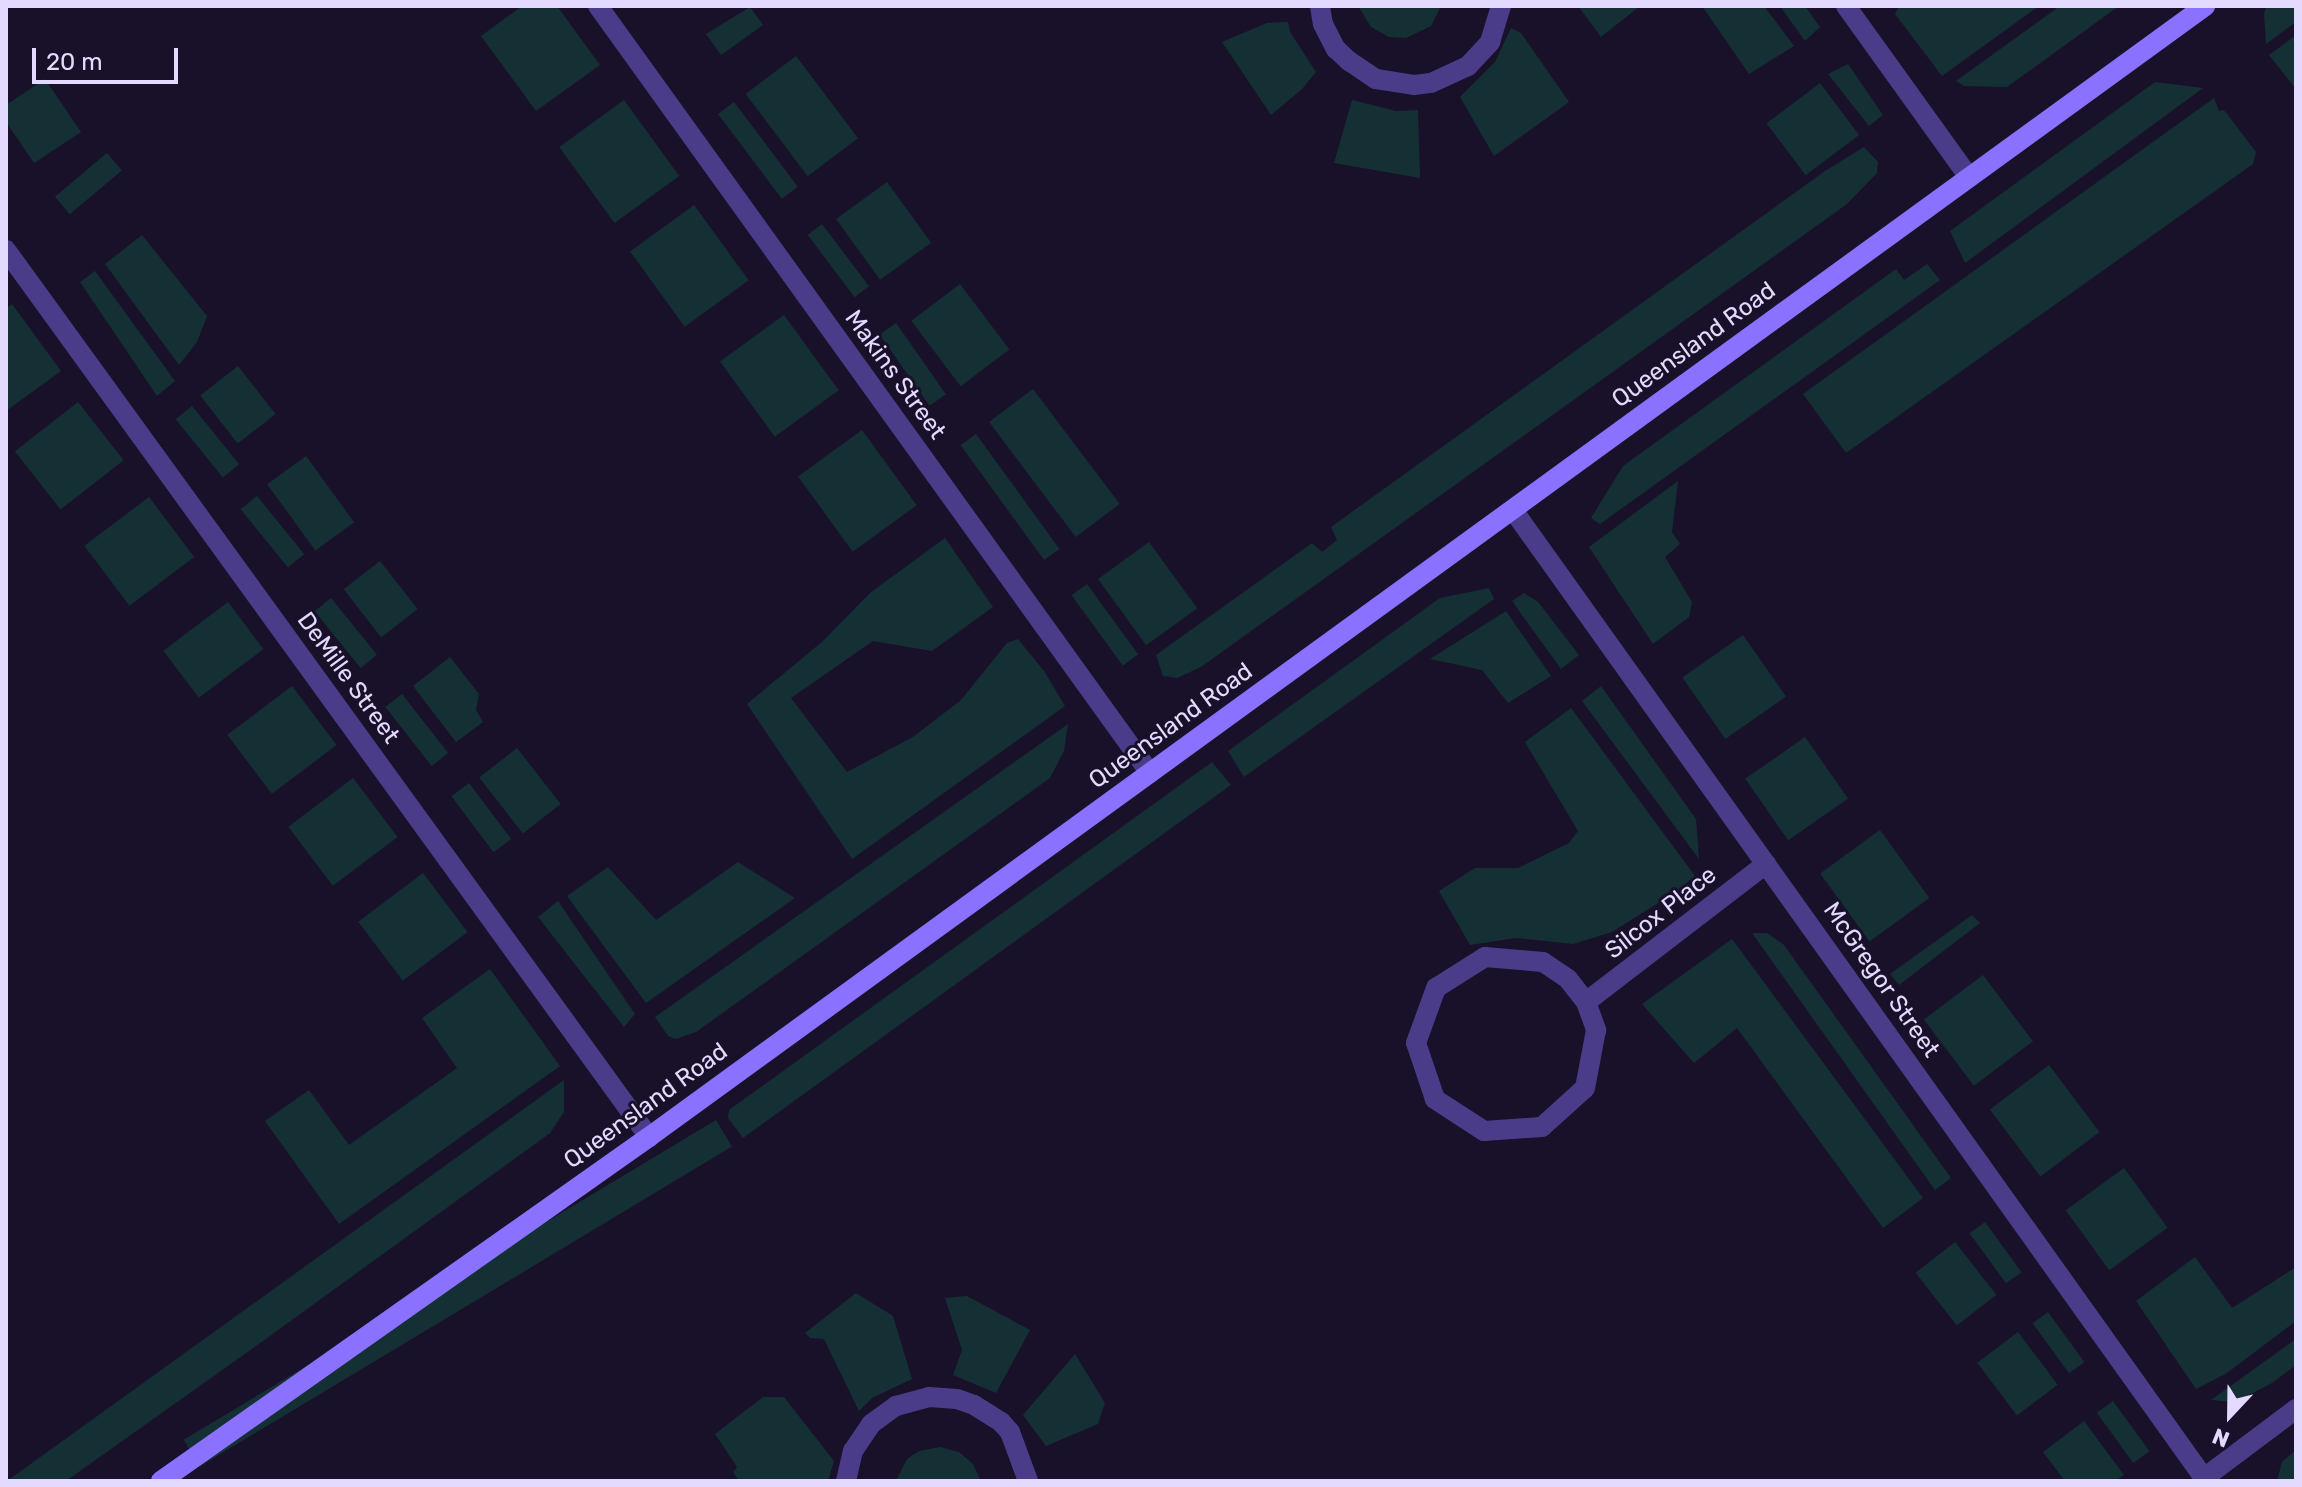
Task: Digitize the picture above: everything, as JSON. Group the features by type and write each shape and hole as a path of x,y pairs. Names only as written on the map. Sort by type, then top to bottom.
{"street":[{"name":"Makins Street","path":"598,6 1150,773"},
{"path":"1320,6 1323,24 1336,49 1349,61 1376,79 1414,85 1431,83 1468,66 1490,42 1501,6"},
{"path":"1846,6 1969,177"},
{"name":"Queensland Road","path":"161,1481 649,1137 2205,6"},
{"name":"DeMille Street","path":"6,250 649,1137"},
{"name":"McGregor Street","path":"1513,510 2205,1479"},
{"name":"Silcox Place","path":"1586,1002 1766,864"},
{"path":"1485,957 1543,962 1568,979 1586,1002 1596,1030 1585,1088 1542,1127 1484,1131 1435,1099 1416,1043 1436,988 1485,957"},
{"path":"846,1481 853,1451 871,1424 896,1406 929,1397 957,1399 1001,1422 1010,1432 1028,1481"},
{"path":"2205,1479 2296,1409"}],"green space":[{"path":"522,6 557,6 600,65 536,111 481,36"},
{"path":"1358,6 1441,6 1431,26 1406,38 1389,37 1371,27"},
{"path":"1578,6 1640,6 1601,37"},
{"path":"1702,6 1764,6 1794,46 1749,74"},
{"path":"1780,6 1805,6 1820,27 1805,41"},
{"path":"1899,6 2039,6 1942,76 1895,14"},
{"path":"2060,6 2119,6 2007,87 1964,86 1956,81"},
{"path":"2267,6 2296,6 2296,22 2266,44 2264,13"},
{"path":"750,7 763,25 721,55 706,34"},
{"path":"1288,22 1290,32 1316,72 1302,89 1271,115 1222,42 1267,23"},
{"path":"1511,28 1521,33 1569,102 1494,156 1460,97 1495,62"},
{"path":"2296,35 2296,89 2269,55"},
{"path":"796,56 858,138 808,176 746,94"},
{"path":"1848,64 1883,115 1869,126 1828,74"},
{"path":"45,79 81,132 34,163 6,122 6,105"},
{"path":"2155,82 2203,88 1965,263 1950,231"},
{"path":"1820,83 1859,135 1806,175 1766,123"},
{"path":"2214,98 2219,111 2224,110 2256,152 2253,164 1846,453 1803,394"},
{"path":"624,100 679,176 615,223 559,147"},
{"path":"1352,100 1396,111 1418,110 1420,178 1334,163"},
{"path":"734,102 798,187 782,199 718,114"},
{"path":"1864,147 1878,162 1877,173 1847,204 1201,667 1177,678 1163,676 1156,655 1312,543 1322,552 1337,540 1331,527 1825,171"},
{"path":"107,153 122,171 70,214 55,197"},
{"path":"887,182 931,243 880,280 836,219"},
{"path":"694,205 749,280 685,327 630,251"},
{"path":"822,224 869,286 855,297 808,235"},
{"path":"142,235 207,316 197,342 179,365 105,264"},
{"path":"1927,264 1940,280 1600,524 1591,518 1623,466 1896,269 1904,280"},
{"path":"95,271 175,381 157,396 80,282"},
{"path":"960,284 1009,349 961,386 911,321"},
{"path":"12,304 61,371 6,411 6,309"},
{"path":"784,315 839,390 775,437 720,361"},
{"path":"896,323 946,394 930,406 880,334"},
{"path":"238,366 276,414 238,444 200,396"},
{"path":"1033,389 1120,504 1076,537 989,422"},
{"path":"78,402 124,460 61,510 15,451"},
{"path":"192,406 239,464 223,478 176,419"},
{"path":"862,430 917,505 853,552 798,476"},
{"path":"976,434 1059,549 1044,560 961,445"},
{"path":"306,456 354,522 315,551 267,484"},
{"path":"1678,481 1672,532 1680,544 1665,557 1692,602 1689,617 1653,644 1589,547"},
{"path":"257,496 304,554 288,568 241,509"},
{"path":"149,497 194,557 129,606 84,546"},
{"path":"945,538 993,607 932,651 873,641 791,698 847,772 913,737 961,700 1007,643 1018,639 1044,671 1065,706 852,859 747,704 823,641 870,593"},
{"path":"1149,542 1197,608 1146,645 1098,579"},
{"path":"380,561 418,609 381,637 344,589"},
{"path":"1087,584 1138,654 1123,666 1072,595"},
{"path":"1489,588 1494,599 1244,777 1228,751 1440,598"},
{"path":"1524,593 1538,602 1579,655 1561,669 1512,601"},
{"path":"331,598 377,655 361,668 315,611"},
{"path":"228,602 264,649 199,698 163,651"},
{"path":"1506,611 1551,676 1508,703 1482,670 1430,659"},
{"path":"1743,635 1786,696 1725,739 1682,677"},
{"path":"450,657 479,694 476,710 483,722 456,742 413,686"},
{"path":"292,686 337,745 272,794 227,735"},
{"path":"1601,686 1696,819 1699,859 1582,701"},
{"path":"402,694 448,753 432,766 385,707"},
{"path":"1571,708 1695,876 1612,932 1573,944 1516,938 1470,945 1439,891 1475,868 1518,868 1569,843 1578,831 1525,742"},
{"path":"1068,724 1064,751 1050,778 696,1032 676,1039 668,1036 655,1017"},
{"path":"1805,737 1848,798 1788,840 1745,779"},
{"path":"517,748 561,804 523,834 479,778"},
{"path":"1212,762 1231,785 743,1138 728,1118 729,1110"},
{"path":"353,778 398,837 333,886 288,827"},
{"path":"469,783 511,839 494,852 451,796"},
{"path":"1880,830 1929,898 1870,941 1820,873"},
{"path":"738,862 795,898 646,1003 567,896 608,867 656,920"},
{"path":"423,873 468,932 403,981 358,922"},
{"path":"558,901 635,1014 624,1027 538,917"},
{"path":"1972,915 1980,923 1899,985 1890,974"},
{"path":"1752,933 1767,933 1784,945 1951,1178 1935,1190"},
{"path":"1732,939 1923,1198 1883,1228 1737,1028 1694,1063 1642,1004"},
{"path":"490,969 560,1066 339,1224 265,1121 309,1090 349,1145 457,1068 422,1018"},
{"path":"1983,975 2033,1041 1974,1086 1924,1020"},
{"path":"2049,1065 2100,1132 2040,1177 1990,1110"},
{"path":"564,1080 564,1112 550,1133 256,1346 66,1481 7,1481"},
{"path":"716,1120 732,1147 200,1466 184,1440"},
{"path":"2124,1168 2167,1228 2109,1270 2066,1210"},
{"path":"1985,1222 2021,1272 2006,1283 1970,1233"},
{"path":"1955,1242 1996,1295 1957,1326 1916,1273"},
{"path":"2195,1257 2232,1308 2296,1267 2296,1321 2227,1373 2196,1389 2136,1301"},
{"path":"856,1293 893,1316 912,1379 872,1398 859,1411 824,1339 810,1338 805,1333"},
{"path":"967,1296 1030,1330 996,1393 953,1375 962,1350 945,1298"},
{"path":"2048,1312 2084,1362 2069,1373 2033,1323"},
{"path":"2018,1332 2058,1385 2017,1415 1977,1363"},
{"path":"2296,1339 2296,1365 2272,1383 2235,1402 2211,1400"},
{"path":"1075,1354 1105,1403 1098,1424 1046,1446 1023,1415"},
{"path":"763,1397 784,1397 834,1461 828,1481 739,1481 733,1472 737,1467 715,1434"},
{"path":"2113,1401 2149,1451 2133,1463 2097,1413"},
{"path":"2084,1421 2124,1475 2115,1481 2065,1481 2043,1452"},
{"path":"940,1447 959,1452 973,1464 981,1481 896,1481 907,1459 919,1451"},
{"path":"2296,1450 2296,1481 2277,1481 2282,1462"}]}
